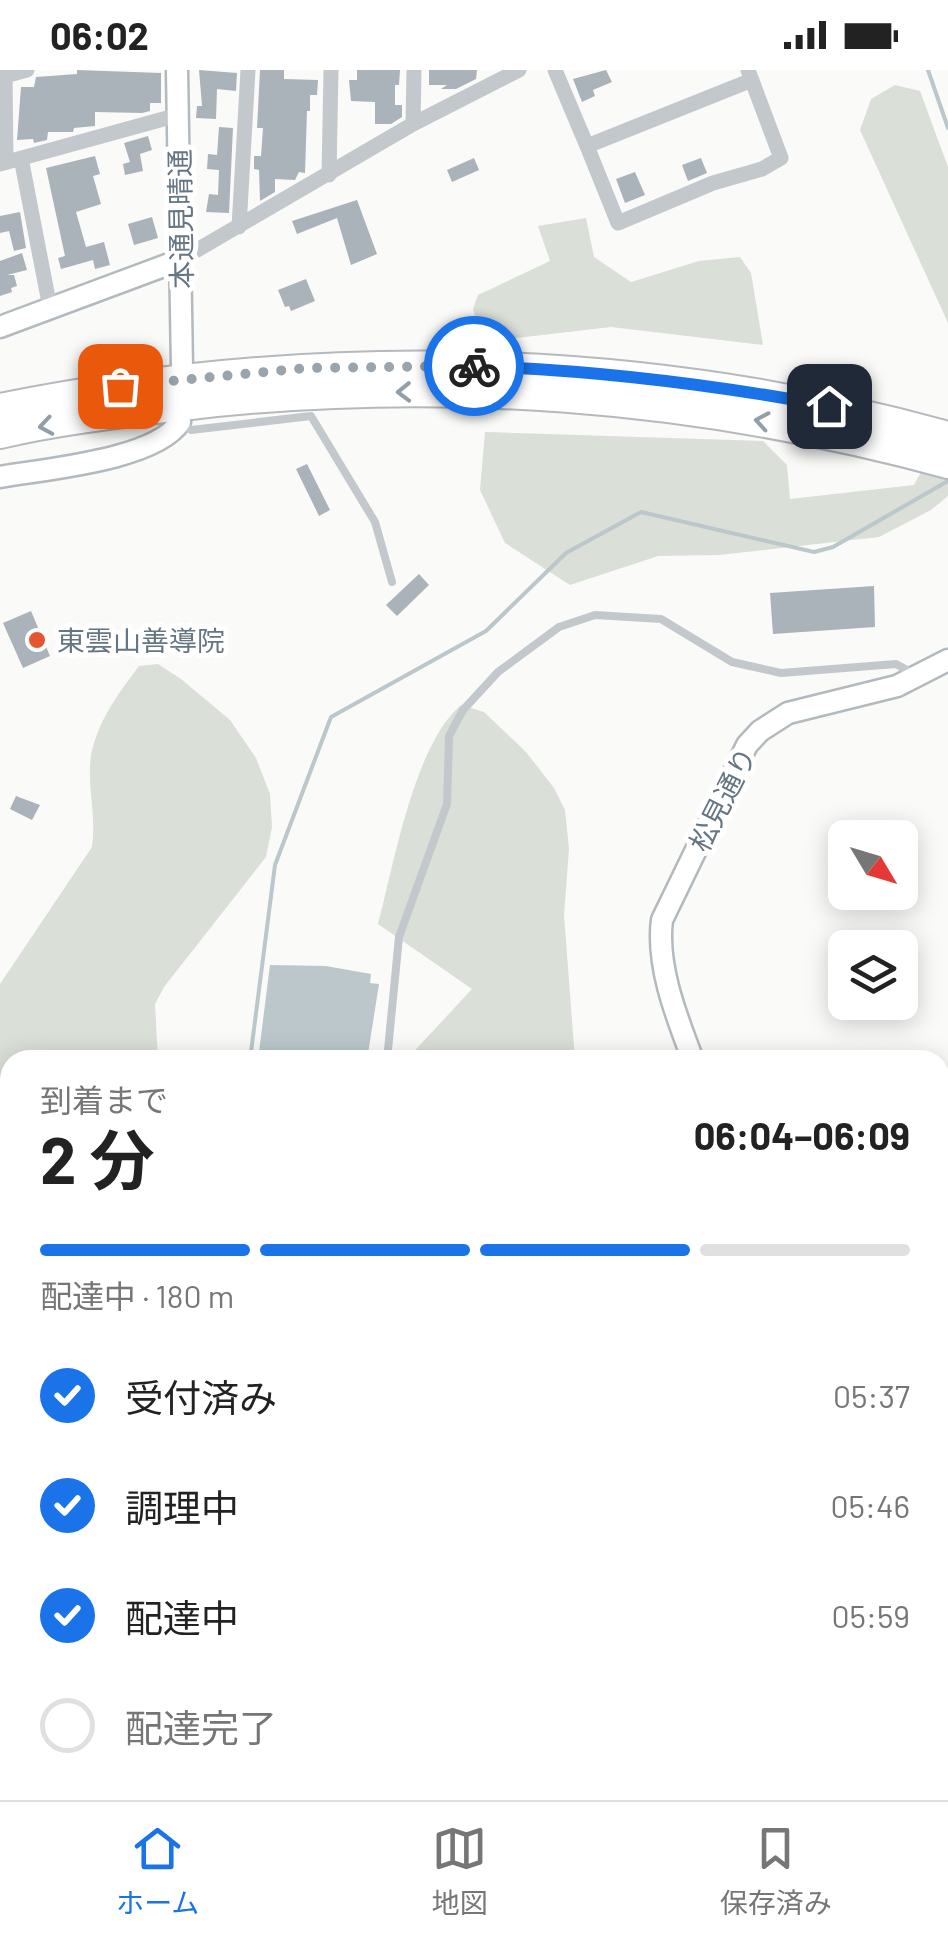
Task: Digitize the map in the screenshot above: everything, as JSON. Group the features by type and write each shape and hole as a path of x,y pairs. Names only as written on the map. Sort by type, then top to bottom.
{"highway":[{"path":"0,408 120,386 218,374 426,364 548,368 664,379 794,400 895,435 948,464"},
{"path":"0,434 223,401 426,391 545,395 895,435 948,436"}],"street":[{"path":"27,70 5,73 9,162 50,308"},
{"name":"本通見晴通","path":"177,70 182,368"},
{"path":"239,227 248,70"},
{"path":"329,174 331,70"},
{"path":"414,70 414,124"},
{"path":"0,326 180,260 487,78 520,70"},
{"path":"555,70 618,223 782,158 750,75 587,146"},
{"path":"9,162 178,115"},
{"path":"0,477 132,452 160,442 180,422"},
{"name":"松見通り","path":"691,1050 663,960 662,920 747,745 760,731 788,714 856,698 919,676 948,660"}],"lane":[{"path":"180,422 191,430 311,416 374,522 392,582"},
{"path":"388,1050 399,937 448,804 449,736 463,710 498,672 560,626 595,615 661,619 732,662 781,672 896,664 919,676"}],"shaded area":[{"path":"895,85 920,91 948,167 948,323 860,130 871,99"},
{"path":"586,218 594,257 631,282 699,261 740,257 751,273 763,345 611,327 483,342 473,309 478,295 550,261 538,226"},
{"path":"948,423 948,455 940,476 948,481 948,496 931,510 879,537 719,555 658,556 570,585 505,543 480,490 485,432 763,441 787,465 790,499 914,485"},
{"path":"158,664 181,679 230,720 256,758 270,794 272,827 266,857 164,987 155,1004 157,1050 0,1050 0,984 92,847 90,766 95,739 114,701 139,666"},
{"path":"461,705 484,712 526,752 554,788 565,810 569,849 564,915 574,1050 415,1050 472,989 378,924 418,776 445,723"},
{"path":"270,965 326,966 371,974 370,983 379,984 369,1050 259,1050"}],"building":[{"path":"77,70 161,73 161,103 150,103 150,111 142,113 95,112 95,126 74,128 73,132 48,132 47,140 34,143 33,139 17,140 21,87 34,87 36,77 77,74"},
{"path":"199,70 237,73 236,91 217,89 216,119 196,118 197,106 202,106"},
{"path":"260,70 284,70 284,79 318,80 317,95 310,95 307,111 305,173 299,172 295,180 275,179 275,192 260,201 259,170 254,169 254,156 261,156 263,128 257,128"},
{"path":"357,70 400,70 395,105 402,105 402,117 391,124 375,124 375,102 351,101 349,80 357,80"},
{"path":"429,70 477,70 476,79 456,89 441,89 447,85 429,85"},
{"path":"606,70 612,82 593,90 595,96 582,102 573,79"},
{"path":"219,127 233,128 229,213 206,212 209,194 218,195 219,170 207,169 208,154 217,155"},
{"path":"148,136 152,150 140,154 143,171 125,175 123,164 130,162 124,143"},
{"path":"95,156 100,174 93,176 101,204 76,212 86,247 104,242 110,265 95,269 93,260 61,269 58,258 65,256 46,168"},
{"path":"474,158 479,170 452,182 447,170"},
{"path":"701,158 707,173 688,181 682,165"},
{"path":"635,172 645,195 625,203 616,179"},
{"path":"357,200 377,254 351,265 337,218 297,234 292,221"},
{"path":"20,212 26,248 14,251 9,231 0,233 0,216"},
{"path":"152,217 158,238 134,245 128,224"},
{"path":"22,253 27,270 7,275 14,275 17,286 0,296 0,261"},
{"path":"306,279 315,301 291,311 278,290"},
{"path":"307,464 330,510 319,516 296,469"},
{"path":"419,574 429,585 397,616 386,605"},
{"path":"874,586 875,627 773,634 770,593"},
{"path":"31,611 50,656 23,668 3,623"},
{"path":"16,796 40,805 32,820 10,809"}],"waterway":[{"path":"928,70 948,128"},
{"path":"251,1050 275,865 331,717 486,631 566,553 641,512 814,552 833,547 948,481"}],"way so far":[{"path":"120,386 306,368 474,366"}],"place":[{"name":"東雲山善導院","path":"37,640"}],"route":[{"path":"474,366 548,368 664,379 829,406"}]}
